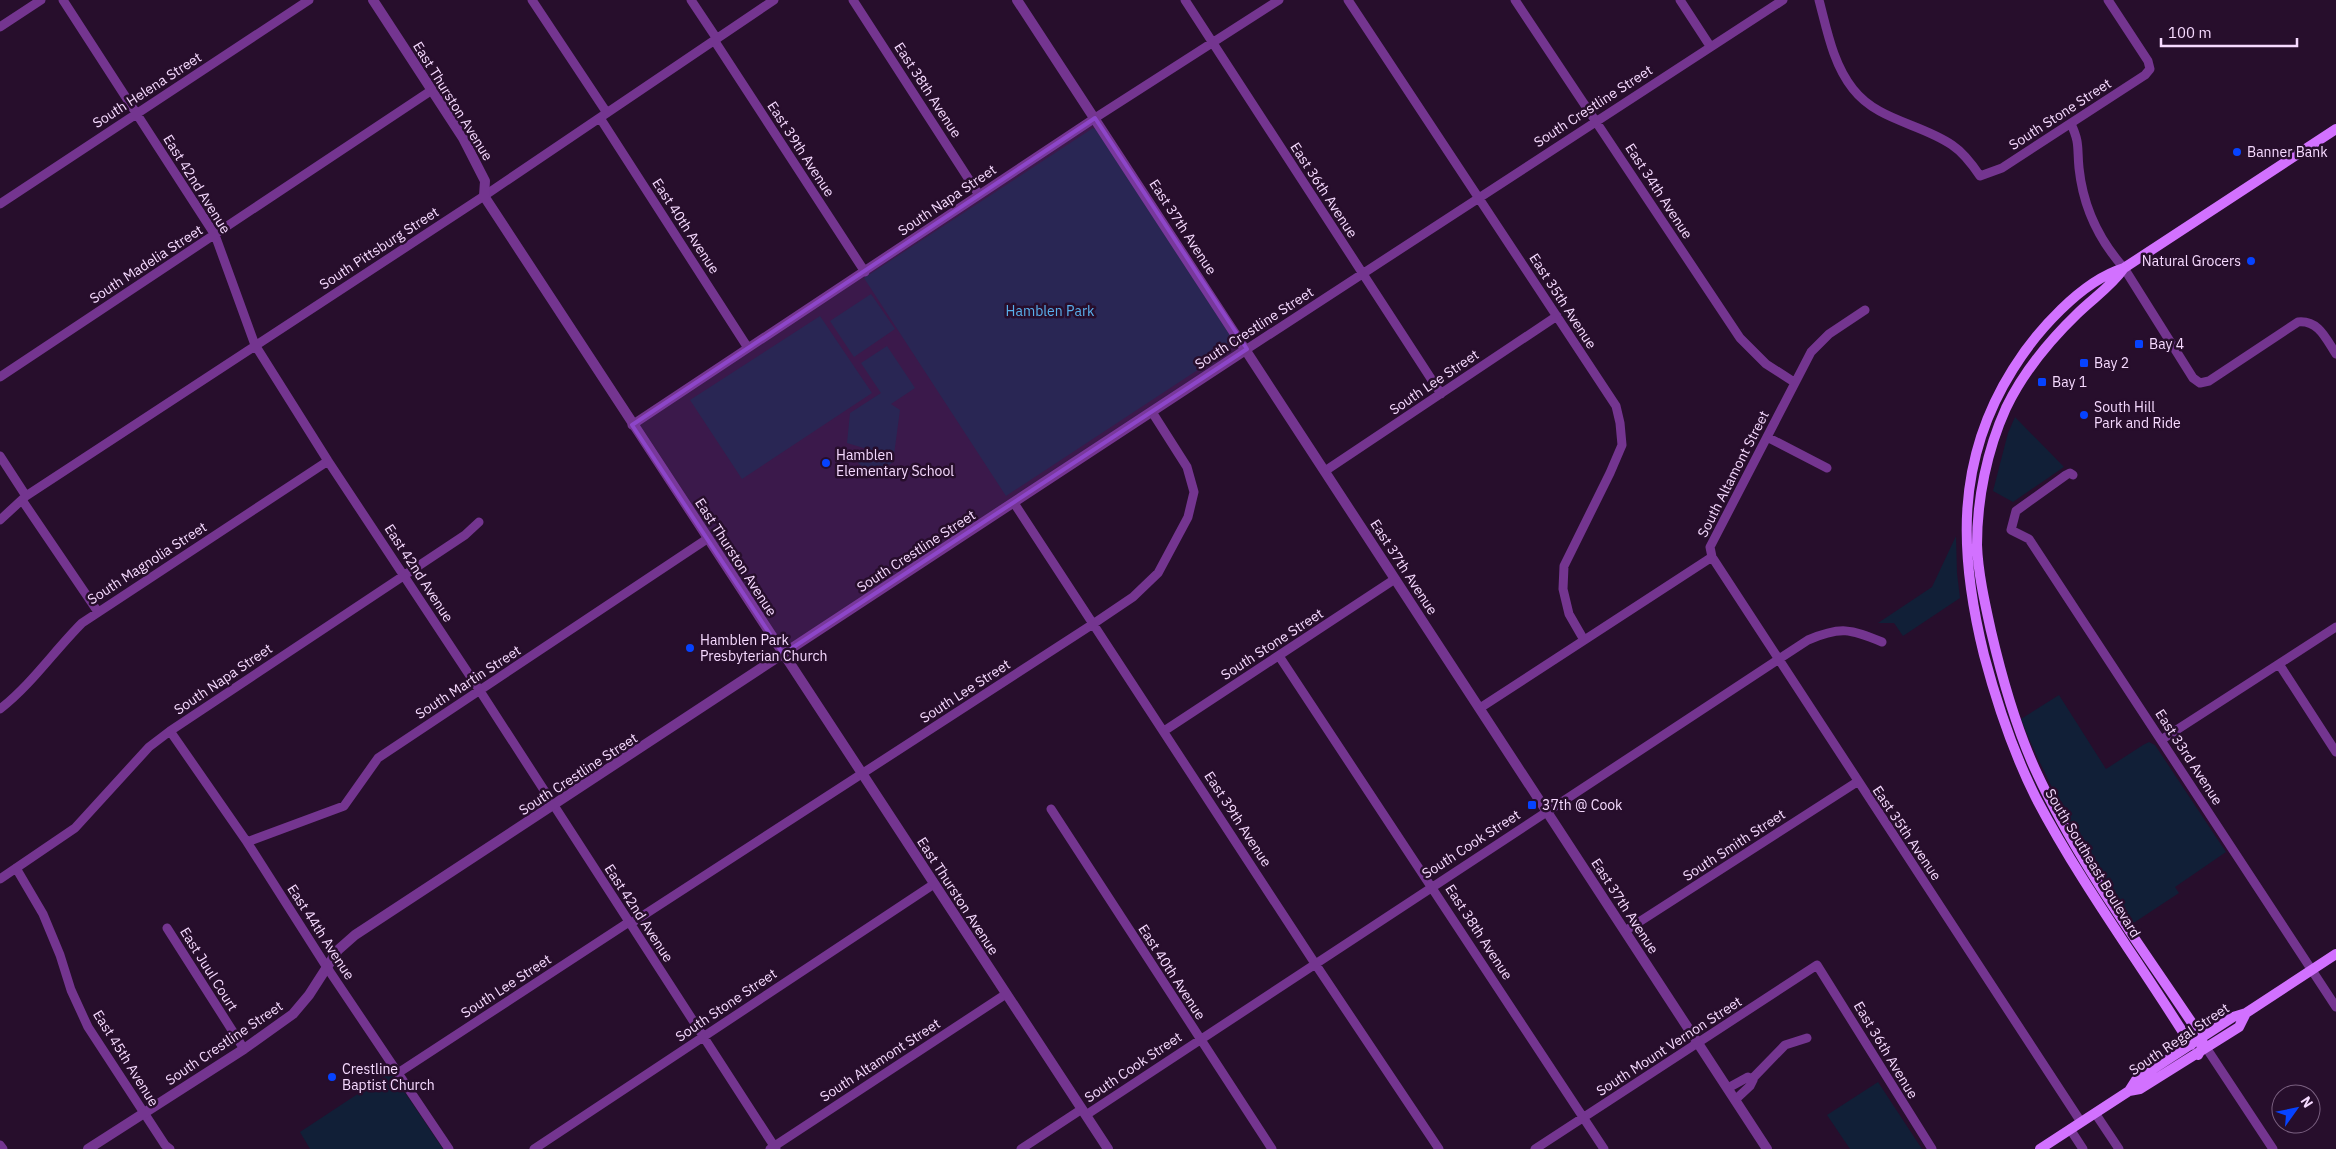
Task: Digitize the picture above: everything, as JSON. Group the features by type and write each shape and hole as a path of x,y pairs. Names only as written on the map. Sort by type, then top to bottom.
{"main road":[{"name":"South Southeast Boulevard","path":"2192,1045 2062,846 2019,762 2002,719 1978,633 1967,566 1966,516 1971,475 1985,426 2003,386 2021,357 2061,312 2083,291 2109,272 2124,268 2336,129"},
{"name":"South Southeast Boulevard","path":"2124,268 2115,281 2077,313 2047,345 2023,378 2006,408 1992,444 1982,485 1977,545 1985,606 1999,665 2015,717 2035,768 2077,848 2202,1047"},
{"name":"South Regal Street","path":"2040,1149 2129,1092 2140,1089 2202,1047 2233,1017 2246,1013 2336,954"},
{"name":"South Regal Street","path":"2129,1092 2136,1080 2192,1045 2202,1047 2221,1039 2239,1027 2246,1013"}],"street":[{"path":"0,27 41,0"},
{"name":"East 42nd Avenue","path":"63,0 215,235 255,345 328,461 480,691 773,1148"},
{"name":"South Helena Street","path":"0,204 309,0"},
{"name":"East Thurston Avenue","path":"373,0 477,163 485,180 484,196 632,425 1108,1149"},
{"name":"East 40th Avenue","path":"532,0 748,348"},
{"name":"East 39th Avenue","path":"691,0 865,272"},
{"name":"South Pittsburg Street","path":"0,520 24,498 484,196 774,0"},
{"name":"East 38th Avenue","path":"853,0 979,195"},
{"name":"East 37th Avenue","path":"1017,0 1767,1149"},
{"name":"East 36th Avenue","path":"1185,0 1441,394"},
{"name":"South Napa Street","path":"632,425 1095,118 1279,0"},
{"name":"East 35th Avenue","path":"1348,0 1616,406 1622,445 1564,566 1563,589 1567,606 1584,640"},
{"name":"East 34th Avenue","path":"1516,0 1740,338 1766,364 1794,382"},
{"path":"1680,0 1710,46"},
{"name":"South Crestline Street","path":"88,1149 244,1049 293,1014 309,995 338,950 355,935 1710,46 1783,0"},
{"name":"South Stone Street","path":"1819,0 1836,59 1853,90 1870,105 1892,119 1934,134 1952,145 1965,155 1980,176 2002,168 2145,75 2150,69 2148,61 2108,0"},
{"name":"South Madelia Street","path":"0,377 432,90"},
{"path":"2070,124 2079,145 2079,167 2088,207 2102,242 2124,268 2193,378 2200,383 2209,381 2298,322 2308,321 2317,326 2336,354"},
{"name":"South Altamont Street","path":"1480,708 1712,558 1710,547 1811,352 1829,334 1865,310"},
{"name":"South Lee Street","path":"1325,471 1557,316"},
{"name":"South Lee Street","path":"398,1073 851,780 863,775 1133,597 1158,573 1188,517 1194,492 1187,467 1152,412"},
{"path":"1767,437 1827,468"},
{"path":"0,456 24,498 98,612"},
{"name":"South Magnolia Street","path":"0,709 21,693 55,651 82,623 328,461"},
{"name":"East 33rd Avenue","path":"2073,475 2070,473 2066,475 2016,511 2011,530 2029,539 2336,1007"},
{"name":"East 39th Avenue","path":"1014,503 1316,965 1439,1149"},
{"name":"South Napa Street","path":"0,879 75,828 149,747 170,731 465,535 479,522"},
{"name":"South Martin Street","path":"247,842 344,806 378,758 707,539"},
{"name":"East 35th Avenue","path":"1712,558 1780,659 1857,782 2081,1122"},
{"name":"South Stone Street","path":"1164,731 1395,579"},
{"path":"2161,740 2336,627"},
{"name":"South Cook Street","path":"1021,1149 1200,1040 1316,965 1432,886 1808,640 1830,631 1854,631 1882,642"},
{"name":"East 38th Avenue","path":"1279,656 1604,1149"},
{"path":"2279,664 2336,752"},
{"name":"East 44th Avenue","path":"170,731 247,842 326,966 448,1149"},
{"name":"South Smith Street","path":"1625,931 1857,782"},
{"name":"East 40th Avenue","path":"1051,809 1272,1149"},
{"name":"East 45th Avenue","path":"16,868 43,914 60,954 71,990 88,1027 165,1145 170,1149"},
{"name":"South Stone Street","path":"534,1149 934,884"},
{"name":"East Juul Court","path":"167,928 244,1049"},
{"name":"East 36th Avenue","path":"1817,965 1932,1149"},
{"name":"South Mount Vernon Street","path":"1535,1149 1817,965"},
{"name":"South Altamont Street","path":"773,1148 1006,994"},
{"path":"1735,1100 1750,1086 1752,1079 1785,1046 1807,1038"},
{"path":"2202,1047 2273,1149"},
{"path":"1728,1088 1748,1077 1752,1079"},
{"path":"2095,1113 2118,1149"},
{"path":"2070,1129 2083,1149"},
{"path":"0,1145 3,1149"}],"highlighted area":[{"path":"1095,118 1247,349 783,654 632,425"}],"green space":[{"name":"Hamblen Park","path":"1093,128 1096,129 1234,341 1231,348 1006,496 864,278"},
{"path":"871,294 895,329 854,357 830,321"},
{"path":"820,316 872,393 742,479 690,400"},
{"path":"887,346 915,388 891,404 900,410 893,462 874,475 858,463 867,449 847,443 850,413 881,393 861,363"},
{"path":"2015,417 2064,467 2013,502 1993,491 2008,433"},
{"path":"1956,536 1960,598 1903,636 1894,623 1878,623 1932,587"},
{"path":"2059,695 2106,769 2149,742 2155,745 2226,852 2175,887 2179,893 2132,924 2086,849 2058,798 2021,719"},
{"path":"391,1072 443,1149 310,1149 300,1132"},
{"path":"1878,1082 1922,1149 1850,1149 1827,1115"}],"place":[{"name":"Banner Bank","path":"2237,152"},
{"name":"Natural Grocers","path":"2251,261"},
{"name":"Bay 4","path":"2139,344"},
{"name":"Bay 2","path":"2084,363"},
{"name":"Bay 1","path":"2042,382"},
{"name":"South Hill Park and Ride","path":"2084,415"},
{"name":"Hamblen Elementary School","path":"826,463"},
{"name":"Hamblen Park Presbyterian Church","path":"690,648"},
{"name":"37th @ Cook","path":"1532,805"},
{"name":"Crestline Baptist Church","path":"332,1077"}]}
